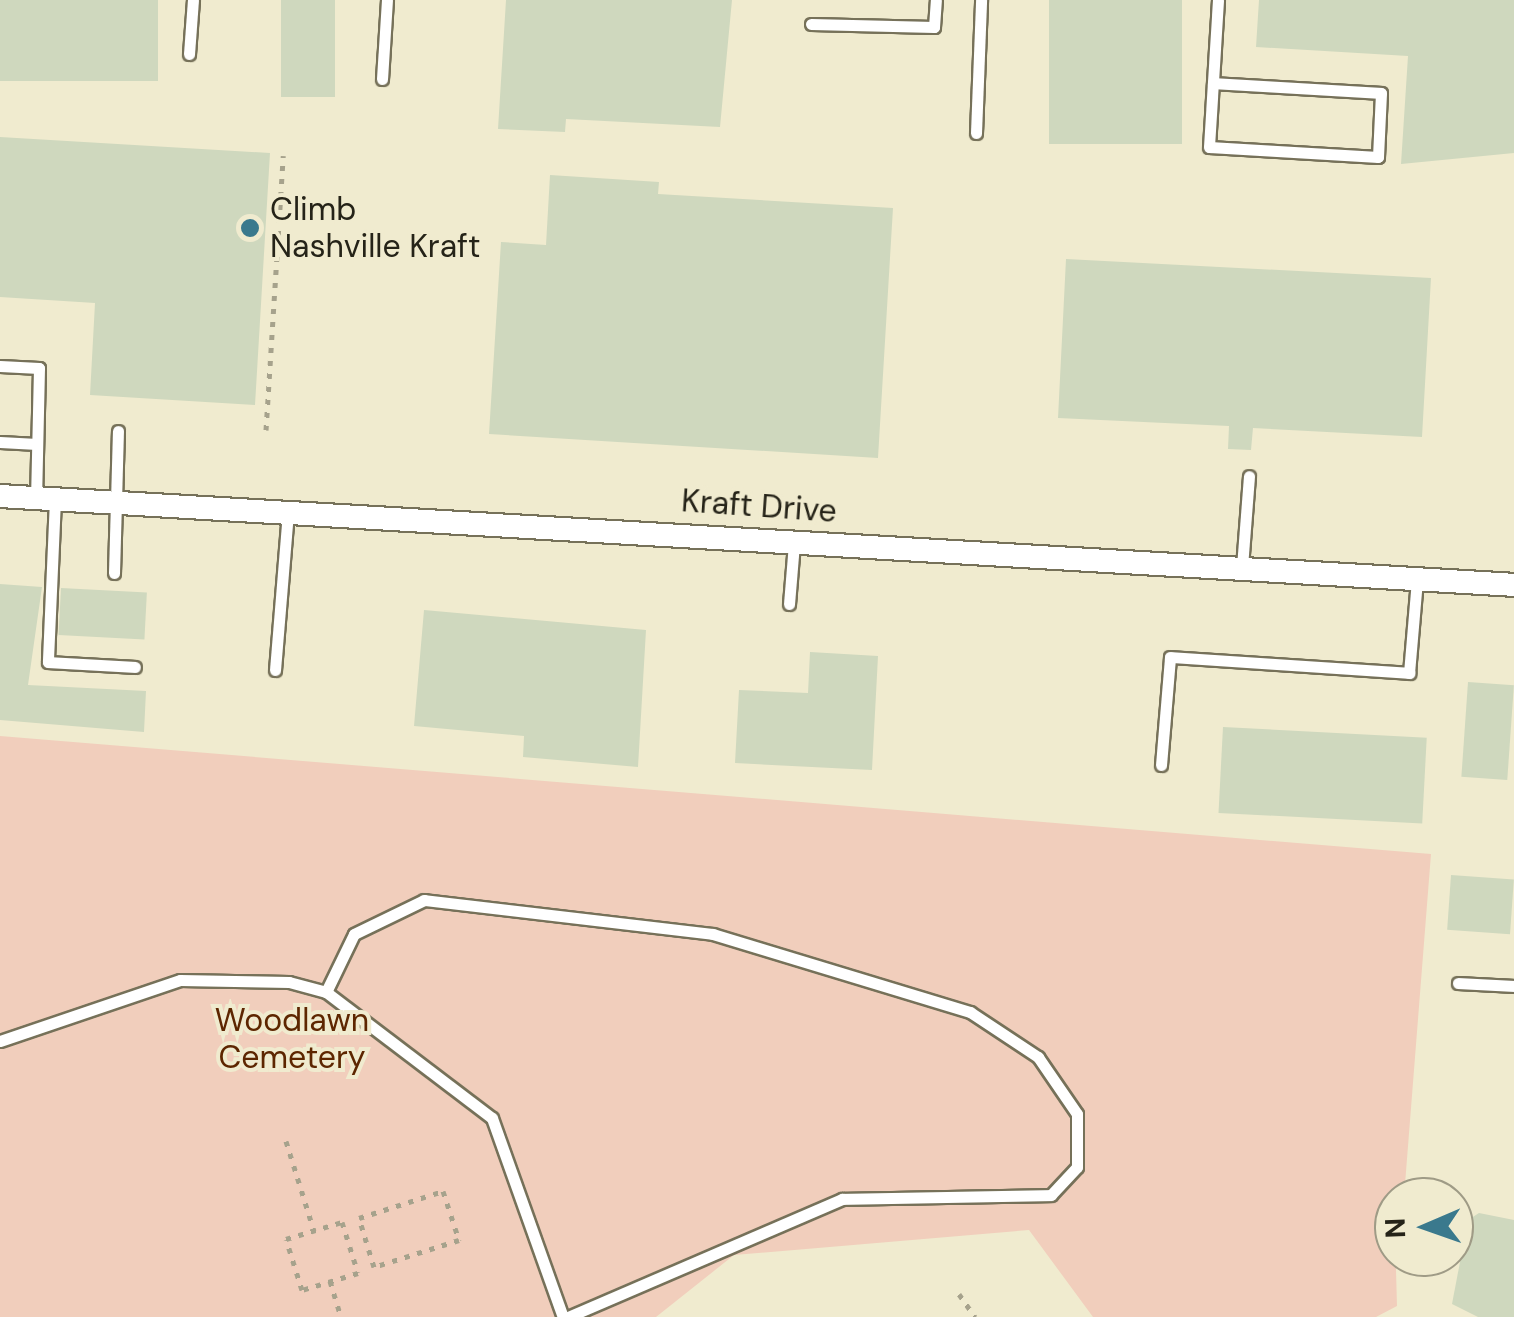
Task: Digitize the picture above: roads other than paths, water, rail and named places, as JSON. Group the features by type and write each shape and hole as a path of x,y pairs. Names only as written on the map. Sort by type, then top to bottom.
{"street":[{"name":"Kraft Drive","path":"0,496 1514,585"}],"lane":[{"path":"189,54 193,0"},
{"path":"382,78 388,0"},
{"path":"811,24 934,27 936,0"},
{"path":"976,133 981,0"},
{"path":"1213,83 1381,94 1378,156 1209,147 1218,0"},
{"path":"0,366 39,368 38,444 46,498 48,662 136,668"},
{"path":"114,572 118,431"},
{"path":"0,442 38,444"},
{"path":"1242,567 1248,476"},
{"path":"275,670 288,512"},
{"path":"790,604 794,540"},
{"path":"1161,766 1170,657 1410,673 1417,578"},
{"path":"0,1042 180,980 290,982 326,992 492,1118 566,1317 827,1202 1052,1195 1077,1168 1078,1114 1038,1057 970,1012 713,934 424,900 354,934 326,992"},
{"path":"1458,983 1514,986"}],"place":[{"name":"Climb Nashville Kraft","path":"250,228"}],"park label":[{"name":"Woodlawn Cemetery","path":"292,1040"}]}
